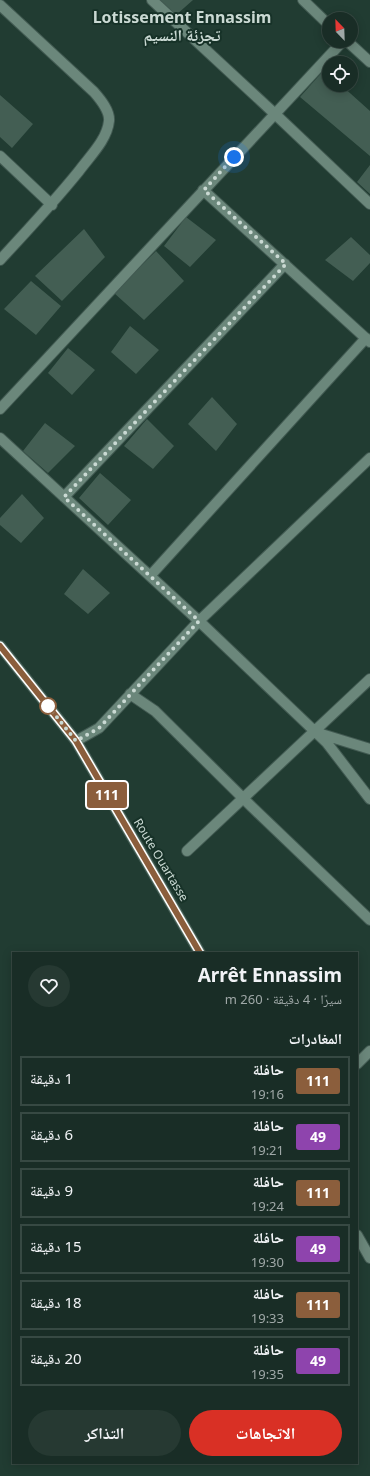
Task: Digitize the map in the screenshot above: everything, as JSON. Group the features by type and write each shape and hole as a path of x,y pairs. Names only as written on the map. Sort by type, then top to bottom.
{"street":[{"path":"152,0 370,204"},
{"path":"303,0 322,18"},
{"path":"0,5 94,92 101,100 110,119 108,130 99,146 52,205 0,260"},
{"path":"0,409 336,48"},
{"path":"354,48 370,62"},
{"path":"0,156 52,205"},
{"path":"150,576 368,340 204,190"},
{"path":"64,497 286,264"},
{"path":"0,438 199,621 314,731 326,743 370,799"},
{"path":"76,741 99,728 199,621 370,458"},
{"name":"Route Ouartasse","path":"0,646 76,741 199,952"},
{"path":"187,851 370,679"},
{"path":"130,694 156,711 243,798 370,920"},
{"path":"314,731 370,749"},
{"path":"358,1063 370,1051"},
{"path":"358,1237 370,1258"}],"building":[{"path":"160,0 193,0 176,15"},
{"path":"322,72 322,92 349,92 370,111 370,156 300,97"},
{"path":"0,95 33,124 12,148 0,137"},
{"path":"370,165 370,194 357,182"},
{"path":"186,217 216,240 190,267 164,246"},
{"path":"84,229 105,257 62,301 35,276"},
{"path":"351,237 370,255 370,263 353,281 325,260"},
{"path":"156,251 184,281 144,320 114,293"},
{"path":"31,281 61,306 36,335 4,309"},
{"path":"130,326 159,350 136,374 111,352"},
{"path":"68,348 95,370 72,395 48,373"},
{"path":"212,397 237,424 216,451 188,424"},
{"path":"147,419 174,446 153,469 124,446"},
{"path":"45,423 75,446 48,473 23,451"},
{"path":"100,473 131,500 108,525 79,498"},
{"path":"22,494 44,518 21,543 0,525 0,518"},
{"path":"83,569 110,593 88,614 64,594"}],"bus line":[{"name":"111","path":"0,646 76,741 199,952"}],"district":[{"name":"Lotissement Ennassim تجزئة النسيم","path":"182,26"}],"route":[{"path":"48,706 76,741 99,728 199,621 64,497 286,264 204,190 234,157"}]}
